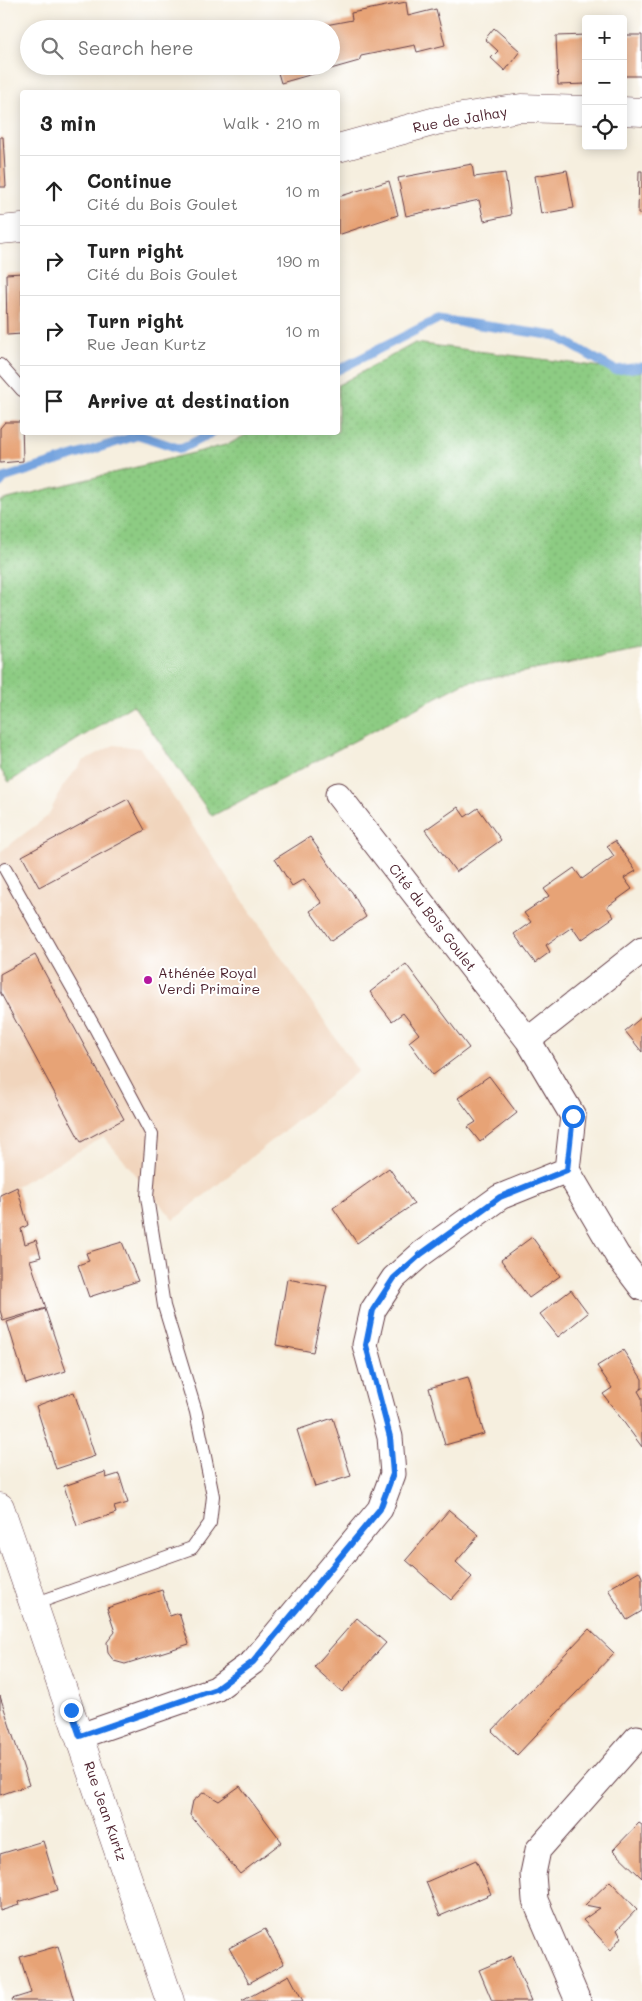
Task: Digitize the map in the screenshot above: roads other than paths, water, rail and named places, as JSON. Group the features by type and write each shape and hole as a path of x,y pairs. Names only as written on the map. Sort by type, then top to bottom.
{"main road":[{"name":"Rue de Jalhay","path":"340,147 446,119 521,108 582,110"},
{"path":"627,112 642,112"},
{"path":"0,230 20,228"},
{"name":"Rue Jean Kurtz","path":"0,1507 170,2001"}],"street":[{"name":"Cité du Bois Goulet","path":"338,796 528,1040 573,1116 567,1170"},
{"path":"528,1040 642,950"},
{"path":"80,1736 216,1689 253,1662 380,1509 393,1474 390,1437 366,1345 373,1310 394,1278 421,1254 500,1197 567,1170 617,1255 642,1288"},
{"path":"578,2001 535,1900 533,1874 538,1850 637,1738"}],"lane":[{"path":"0,365 20,388"},
{"path":"5,869 95,1028 152,1135 147,1197 164,1306 196,1412 213,1496 210,1523 192,1548 34,1604"}],"waterway":[{"path":"340,369 438,319 556,336 615,370 642,367"},
{"path":"0,483 4,478 139,435"},
{"path":"139,435 181,449 207,435"}],"place":[{"name":"Athénée Royal Verdi Primaire","path":"148,980"}]}
